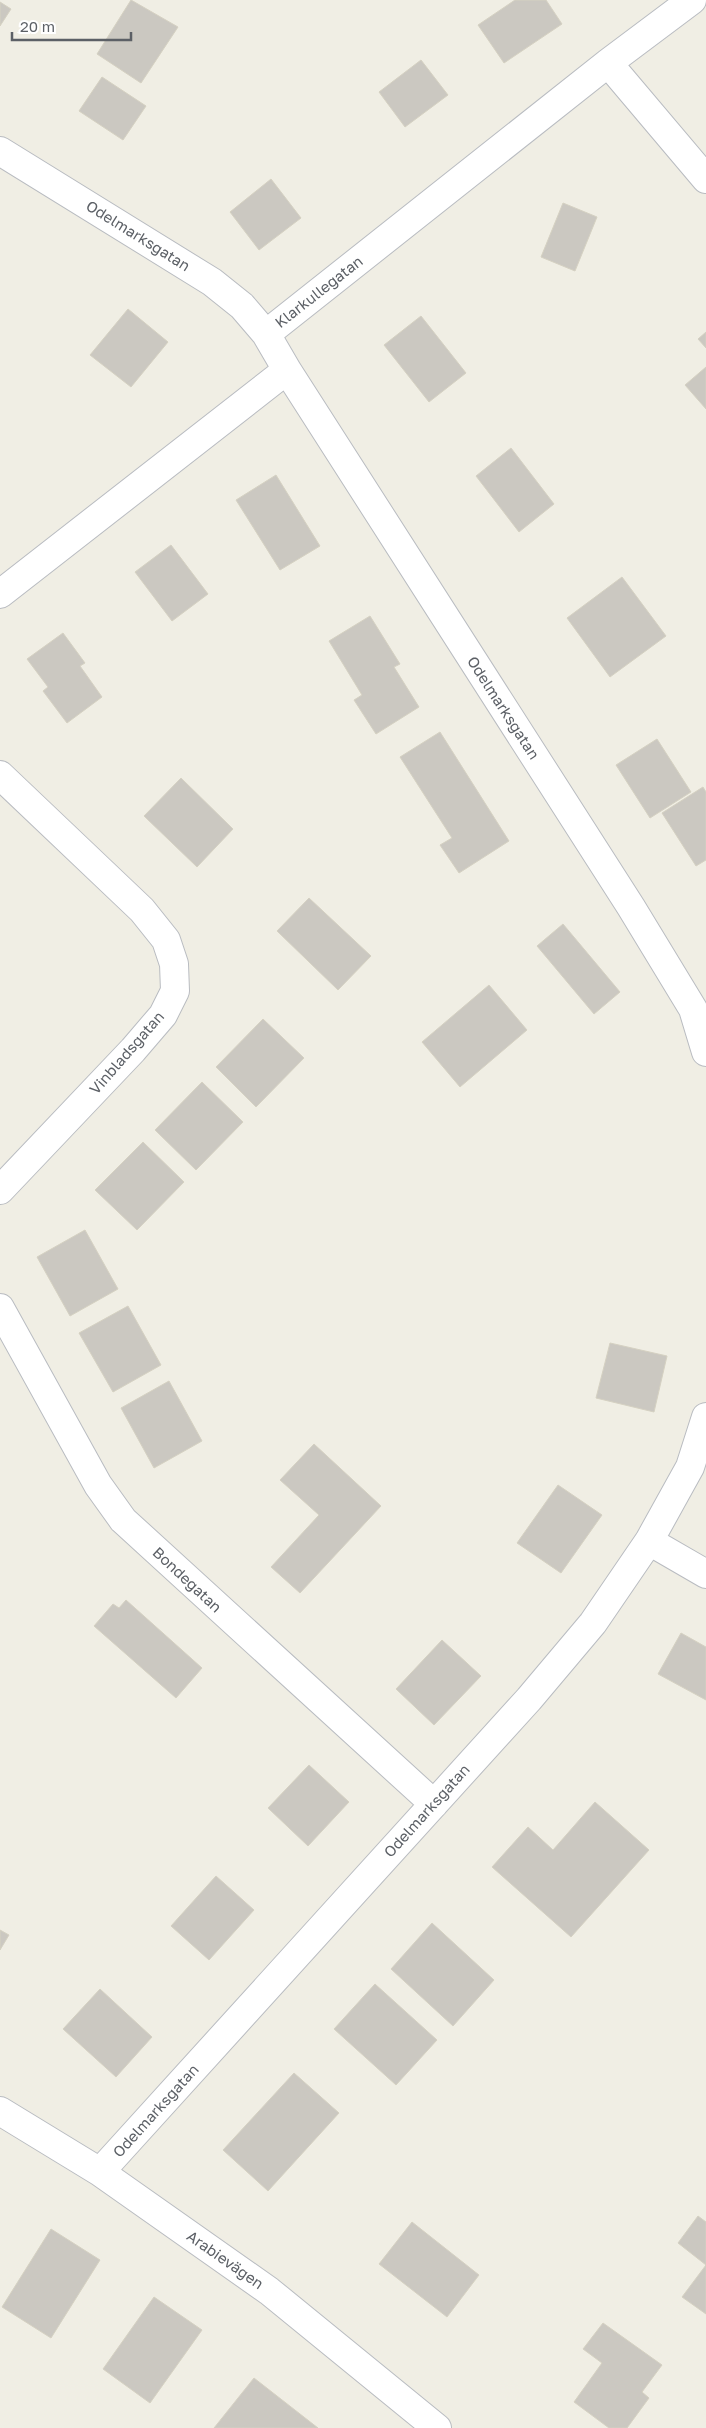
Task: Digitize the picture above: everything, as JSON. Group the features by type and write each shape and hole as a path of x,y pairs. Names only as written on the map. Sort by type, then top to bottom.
{"street":[{"name":"Klarkullegatan","path":"287,370 266,334 692,0"},
{"path":"608,64 706,179"},
{"name":"Odelmarksgatan","path":"0,151 212,282 242,306 266,334"},
{"path":"0,594 287,370"},
{"name":"Odelmarksgatan","path":"287,370 693,1009 706,1052"},
{"name":"Vinbladsgatan","path":"0,775 148,918 166,940 174,964 175,991 163,1015 133,1050 0,1190"},
{"name":"Bondegatan","path":"0,1308 98,1485 123,1520 434,1804"},
{"name":"Odelmarksgatan","path":"100,2172 529,1699 593,1623 649,1541 690,1467 706,1416"},
{"path":"649,1541 706,1574"},
{"name":"Arabievägen","path":"0,2111 100,2172 269,2291 437,2428"}],"building":[{"path":"131,0 178,27 141,83 97,54"},
{"path":"515,0 546,0 562,24 504,63 478,25"},
{"path":"0,2 11,9 0,26"},
{"path":"421,60 448,95 405,127 379,92"},
{"path":"102,77 146,106 123,140 79,111"},
{"path":"271,179 301,218 259,250 230,212"},
{"path":"563,203 597,217 575,271 541,257"},
{"path":"128,309 168,342 131,387 90,355"},
{"path":"421,316 466,373 429,402 384,345"},
{"path":"706,332 706,348 698,339"},
{"path":"706,367 706,409 685,385"},
{"path":"511,448 554,504 519,532 476,476"},
{"path":"276,475 320,546 280,570 236,500"},
{"path":"171,545 208,594 172,621 135,572"},
{"path":"622,577 666,636 610,677 567,618"},
{"path":"370,616 400,664 394,667 419,707 376,734 354,700 362,695 329,641"},
{"path":"63,633 85,663 80,666 102,697 67,723 43,691 48,687 27,659"},
{"path":"440,732 509,841 459,873 440,845 452,838 400,757"},
{"path":"657,739 691,792 650,818 616,765"},
{"path":"181,778 233,829 197,867 144,816"},
{"path":"703,787 706,792 706,860 696,866 662,813"},
{"path":"309,898 371,956 338,990 277,931"},
{"path":"563,924 620,992 594,1014 537,946"},
{"path":"489,985 527,1030 460,1087 422,1042"},
{"path":"263,1019 304,1058 256,1107 216,1067"},
{"path":"202,1082 243,1122 196,1170 155,1130"},
{"path":"143,1142 184,1182 137,1230 95,1190"},
{"path":"85,1230 118,1289 70,1316 37,1257"},
{"path":"128,1306 161,1365 113,1392 79,1333"},
{"path":"610,1343 667,1356 654,1412 596,1398"},
{"path":"169,1381 202,1441 154,1468 121,1408"},
{"path":"314,1444 381,1506 300,1593 271,1567 319,1515 280,1480"},
{"path":"558,1485 602,1515 561,1573 517,1543"},
{"path":"126,1600 202,1668 176,1698 94,1626 113,1604 119,1608"},
{"path":"681,1633 706,1647 706,1700 658,1674"},
{"path":"442,1640 481,1676 434,1725 396,1689"},
{"path":"309,1765 349,1802 308,1846 268,1808"},
{"path":"595,1802 649,1850 571,1937 492,1867 528,1827 553,1850"},
{"path":"216,1876 254,1910 209,1960 171,1926"},
{"path":"432,1923 494,1980 453,2026 391,1969"},
{"path":"0,1930 9,1935 0,1950"},
{"path":"375,1984 437,2040 396,2085 334,2029"},
{"path":"100,1989 152,2037 116,2077 63,2029"},
{"path":"294,2073 339,2113 268,2191 223,2150"},
{"path":"698,2216 706,2222 706,2265 678,2243"},
{"path":"412,2222 479,2275 447,2317 379,2264"},
{"path":"51,2229 100,2260 51,2338 2,2307"},
{"path":"706,2265 706,2314 682,2297"},
{"path":"154,2297 202,2330 150,2403 103,2369"},
{"path":"603,2323 662,2365 642,2392 649,2398 627,2428 609,2428 574,2402 602,2363 583,2349"},
{"path":"254,2378 318,2428 214,2428"}]}
